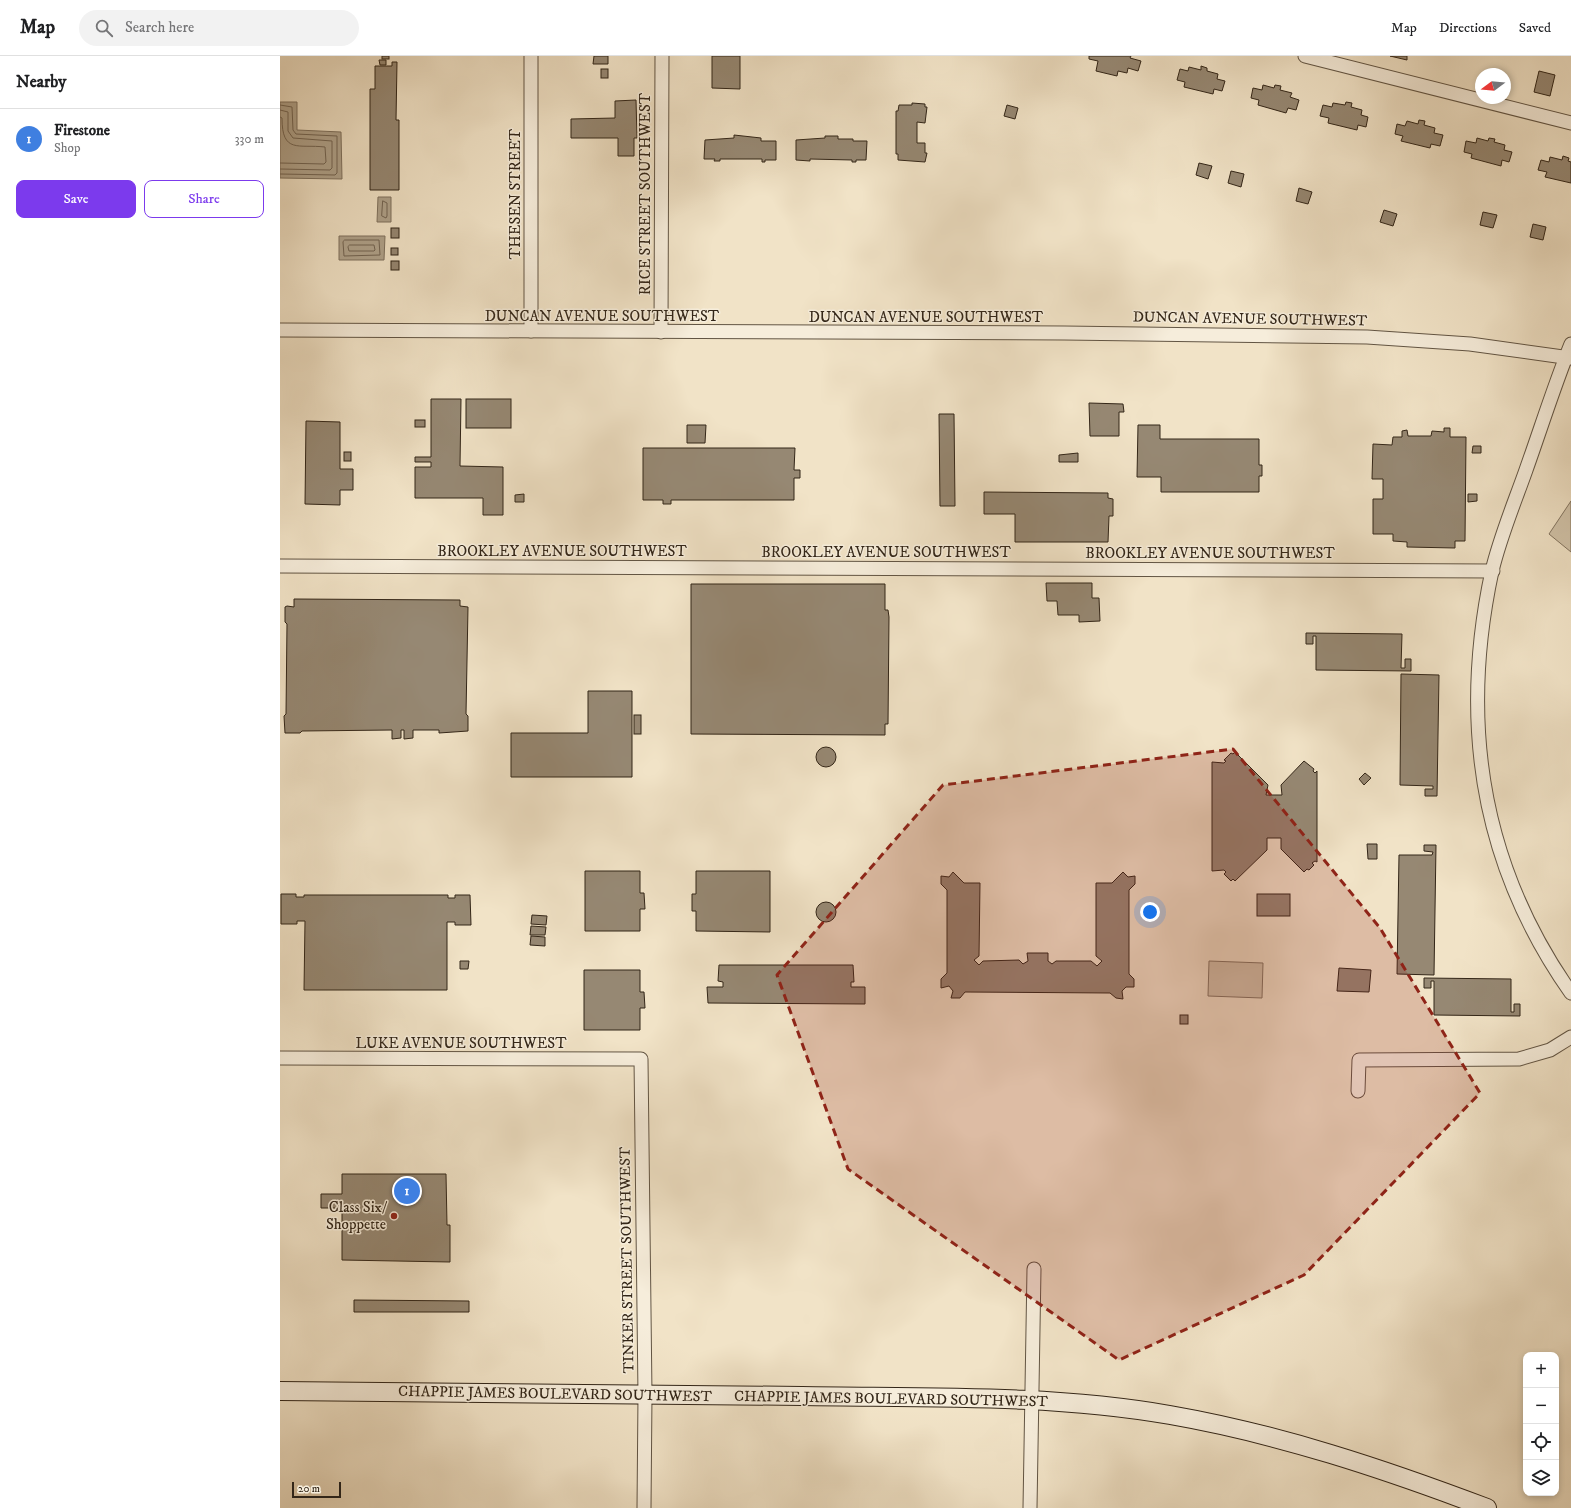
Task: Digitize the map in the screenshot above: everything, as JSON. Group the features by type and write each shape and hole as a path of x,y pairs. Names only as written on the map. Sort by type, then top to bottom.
{"street":[{"name":"THESEN STREET","path":"531,56 531,331"},
{"name":"RICE STREET SOUTHWEST","path":"661,332 662,56"},
{"path":"1305,56 1571,123"},
{"name":"DUNCAN AVENUE SOUTHWEST","path":"280,330 1116,333 1367,337 1476,345 1568,358"},
{"path":"1571,344 1568,358 1506,527 1493,571 1481,637 1477,675 1477,712 1481,767 1485,794 1498,845 1516,895 1538,940 1571,993"},
{"name":"BROOKLEY AVENUE SOUTHWEST","path":"280,566 1493,571"},
{"path":"1358,1091 1359,1060 1519,1059 1550,1050 1571,1037"},
{"name":"LUKE AVENUE SOUTHWEST","path":"280,1058 641,1059"},
{"name":"TINKER STREET SOUTHWEST","path":"641,1059 645,1395 644,1508"},
{"path":"1030,1508 1034,1269"},
{"name":"CHAPPIE JAMES BOULEVARD SOUTHWEST","path":"280,1391 1032,1401 1122,1408 1217,1424 1321,1450 1414,1481 1465,1504 1487,1508"}],"highlighted area":[{"path":"1233,749 1380,928 1480,1093 1304,1275 1119,1360 848,1169 777,975 943,785"}],"shaded area":[{"path":"1571,501 1571,552 1549,534"},
{"path":"1209,961 1263,963 1262,998 1208,996"}],"water":[{"path":"280,102 297,102 297,130 341,132 342,179 280,178"},
{"path":"378,197 391,197 391,222 377,222"},
{"path":"339,236 385,236 384,260 339,260"}],"building":[{"path":"382,56 389,56 389,59 382,59"},
{"path":"594,56 608,56 608,64 593,64"},
{"path":"712,56 740,56 740,89 712,88"},
{"path":"1089,56 1131,56 1130,58 1141,61 1138,71 1128,68 1127,73 1118,71 1117,76 1096,71 1098,61 1089,59"},
{"path":"1390,56 1407,56 1407,60"},
{"path":"379,60 386,60 386,65 380,65"},
{"path":"392,62 397,62 396,120 399,120 399,190 370,190 370,89 375,89 375,66 392,66"},
{"path":"1201,66 1207,68 1207,71 1218,74 1217,79 1225,81 1222,91 1214,89 1213,94 1184,87 1185,82 1177,80 1180,69 1188,71 1189,67 1201,70"},
{"path":"601,69 608,69 608,78 601,78"},
{"path":"1539,71 1555,75 1550,96 1534,92"},
{"path":"1263,85 1274,88 1275,85 1281,86 1280,90 1292,93 1290,97 1299,100 1296,110 1288,108 1286,113 1258,105 1259,100 1251,98 1253,88 1262,90"},
{"path":"636,100 637,138 634,138 634,156 618,156 618,138 571,138 571,119 615,118 615,101"},
{"path":"1346,102 1352,103 1351,107 1362,110 1361,115 1368,117 1366,127 1358,125 1357,130 1328,123 1329,118 1320,116 1323,105 1332,107 1333,103 1345,105"},
{"path":"912,103 925,104 925,107 927,107 925,123 917,122 917,143 925,143 925,153 927,153 925,162 898,160 898,154 896,154 896,111 898,111 899,105 912,105"},
{"path":"1007,105 1018,108 1015,119 1004,116"},
{"path":"1419,120 1425,121 1424,125 1435,128 1434,133 1443,135 1440,146 1431,144 1430,148 1401,141 1403,136 1395,134 1397,124 1405,126 1407,121 1418,124"},
{"path":"734,135 761,138 761,141 776,141 776,160 765,160 765,162 762,162 762,159 720,159 720,161 714,161 715,159 704,159 705,140 734,138"},
{"path":"825,136 838,136 838,139 853,139 853,141 867,141 866,160 856,160 856,162 852,162 852,160 796,160 796,140 825,138"},
{"path":"1477,138 1488,141 1489,138 1495,139 1494,142 1505,145 1504,150 1512,152 1509,162 1502,160 1501,166 1471,158 1472,154 1464,152 1466,141 1476,143"},
{"path":"1563,156 1569,158 1568,161 1571,162 1571,183 1545,177 1547,172 1538,170 1541,160 1549,162 1550,157 1562,160"},
{"path":"1199,163 1212,166 1208,179 1196,175"},
{"path":"1231,171 1244,174 1241,187 1228,183"},
{"path":"1299,188 1312,192 1308,204 1296,201"},
{"path":"1384,210 1397,214 1393,226 1380,222"},
{"path":"1483,212 1497,215 1493,228 1480,225"},
{"path":"1533,224 1546,227 1543,240 1530,237"},
{"path":"391,228 399,228 399,238 391,238"},
{"path":"391,248 398,248 398,255 391,255"},
{"path":"391,261 399,261 399,270 391,270"},
{"path":"431,399 461,399 460,466 503,467 503,515 483,515 483,498 415,498 415,467 431,467 431,462 415,462 415,457 431,457"},
{"path":"466,399 511,399 511,428 466,428"},
{"path":"1089,403 1123,404 1124,412 1119,412 1119,436 1090,436"},
{"path":"939,414 954,414 955,506 940,506"},
{"path":"415,420 425,420 425,427 415,427"},
{"path":"306,421 340,422 340,469 353,469 353,490 340,490 340,505 305,504"},
{"path":"687,425 706,425 705,443 687,443"},
{"path":"1138,425 1160,425 1160,439 1259,439 1259,465 1262,465 1262,476 1259,476 1259,492 1161,492 1161,477 1137,477"},
{"path":"1444,428 1450,428 1450,437 1466,437 1465,541 1455,541 1455,548 1407,547 1407,542 1393,541 1393,534 1373,534 1373,499 1383,499 1383,479 1372,479 1373,444 1392,445 1393,437 1402,437 1402,431 1407,430 1408,436 1431,436 1432,431 1444,432"},
{"path":"1473,446 1481,446 1481,453 1472,453"},
{"path":"643,448 795,448 794,470 800,470 800,478 794,478 794,500 671,500 671,504 663,504 663,500 643,500"},
{"path":"344,452 351,452 351,461 344,461"},
{"path":"1078,453 1078,462 1059,462 1059,455"},
{"path":"984,492 1108,493 1108,498 1113,499 1113,516 1109,516 1108,542 1015,542 1015,514 984,514"},
{"path":"524,494 524,502 515,502 515,495"},
{"path":"1468,494 1477,494 1477,501 1468,502"},
{"path":"1046,583 1092,583 1092,598 1099,598 1100,621 1079,622 1079,615 1058,615 1057,601 1047,601"},
{"path":"691,584 885,584 885,610 888,610 889,617 888,724 885,724 885,735 691,734"},
{"path":"294,599 460,600 460,606 468,607 466,714 468,716 468,731 439,733 439,730 413,730 413,738 404,739 404,730 401,730 401,738 392,739 392,730 302,731 300,733 285,733 284,716 286,714 287,624 285,622 285,607 294,607"},
{"path":"1306,633 1402,634 1401,668 1405,668 1405,659 1411,659 1411,671 1316,670 1316,636 1313,636 1313,644 1306,644"},
{"path":"1401,674 1439,675 1437,796 1425,796 1425,789 1433,789 1433,786 1400,785"},
{"path":"588,691 632,691 632,777 511,777 511,733 588,733"},
{"path":"634,715 641,715 641,734 634,734"},
{"path":"826,747 833,750 836,757 833,764 826,767 819,764 816,757 819,750"},
{"path":"1235,752 1268,785 1266,795 1282,795 1281,785 1304,761 1314,769 1313,771 1315,773 1317,771 1317,862 1315,861 1312,863 1314,865 1309,870 1307,869 1304,872 1281,849 1281,838 1267,838 1267,850 1235,881 1233,879 1231,881 1224,874 1226,872 1224,870 1212,871 1212,762 1224,763 1226,761 1224,760 1231,753 1233,754"},
{"path":"1365,773 1371,778 1364,785 1359,779"},
{"path":"1367,844 1377,844 1377,859 1368,859"},
{"path":"1424,845 1436,845 1434,975 1397,974 1399,855 1432,855 1433,852 1424,851"},
{"path":"585,871 640,871 640,893 644,893 645,909 640,909 640,931 585,931"},
{"path":"696,871 770,871 770,932 696,931 696,911 692,911 692,894 696,894"},
{"path":"953,872 964,883 980,883 979,956 974,960 979,965 983,961 1019,960 1023,964 1028,961 1027,953 1048,953 1048,961 1052,964 1056,961 1091,961 1097,966 1102,961 1096,956 1096,883 1112,883 1123,872 1128,877 1135,876 1135,884 1129,890 1129,974 1134,979 1134,987 1126,987 1122,991 1123,999 1116,998 1110,993 965,992 960,998 951,998 953,991 949,986 941,988 941,979 947,973 947,890 941,884 941,876 949,877"},
{"path":"281,894 296,894 296,897 304,897 304,895 448,895 448,898 455,898 455,895 470,895 471,925 455,925 455,922 447,922 447,990 304,990 305,921 297,921 297,924 281,924"},
{"path":"1257,894 1290,894 1290,916 1257,916"},
{"path":"826,902 833,905 836,912 833,919 826,922 819,919 816,912 819,905"},
{"path":"532,915 547,916 546,925 531,924"},
{"path":"531,926 546,927 545,935 530,935"},
{"path":"531,936 545,937 545,946 530,945"},
{"path":"460,961 469,961 468,969 460,969"},
{"path":"719,965 853,965 854,982 851,982 851,987 865,987 865,1004 708,1003 707,987 723,987 723,982 718,981"},
{"path":"1339,968 1371,970 1369,992 1337,991"},
{"path":"584,970 640,970 640,992 644,992 645,1008 640,1008 640,1030 584,1030"},
{"path":"1424,978 1511,979 1511,1012 1514,1012 1514,1004 1520,1004 1520,1016 1434,1015 1434,981 1431,981 1431,988 1424,988"},
{"path":"1180,1015 1188,1015 1188,1024 1180,1024"},
{"name":"Class Six/ Shoppette","path":"342,1174 446,1174 447,1225 450,1225 450,1262 342,1260 342,1208 321,1208 321,1194 342,1194"},
{"path":"354,1300 469,1301 469,1312 354,1312"}],"place":[{"name":"Firestone","path":"407,1191"},
{"name":"Class Six/ Shoppette","path":"394,1216"}]}
